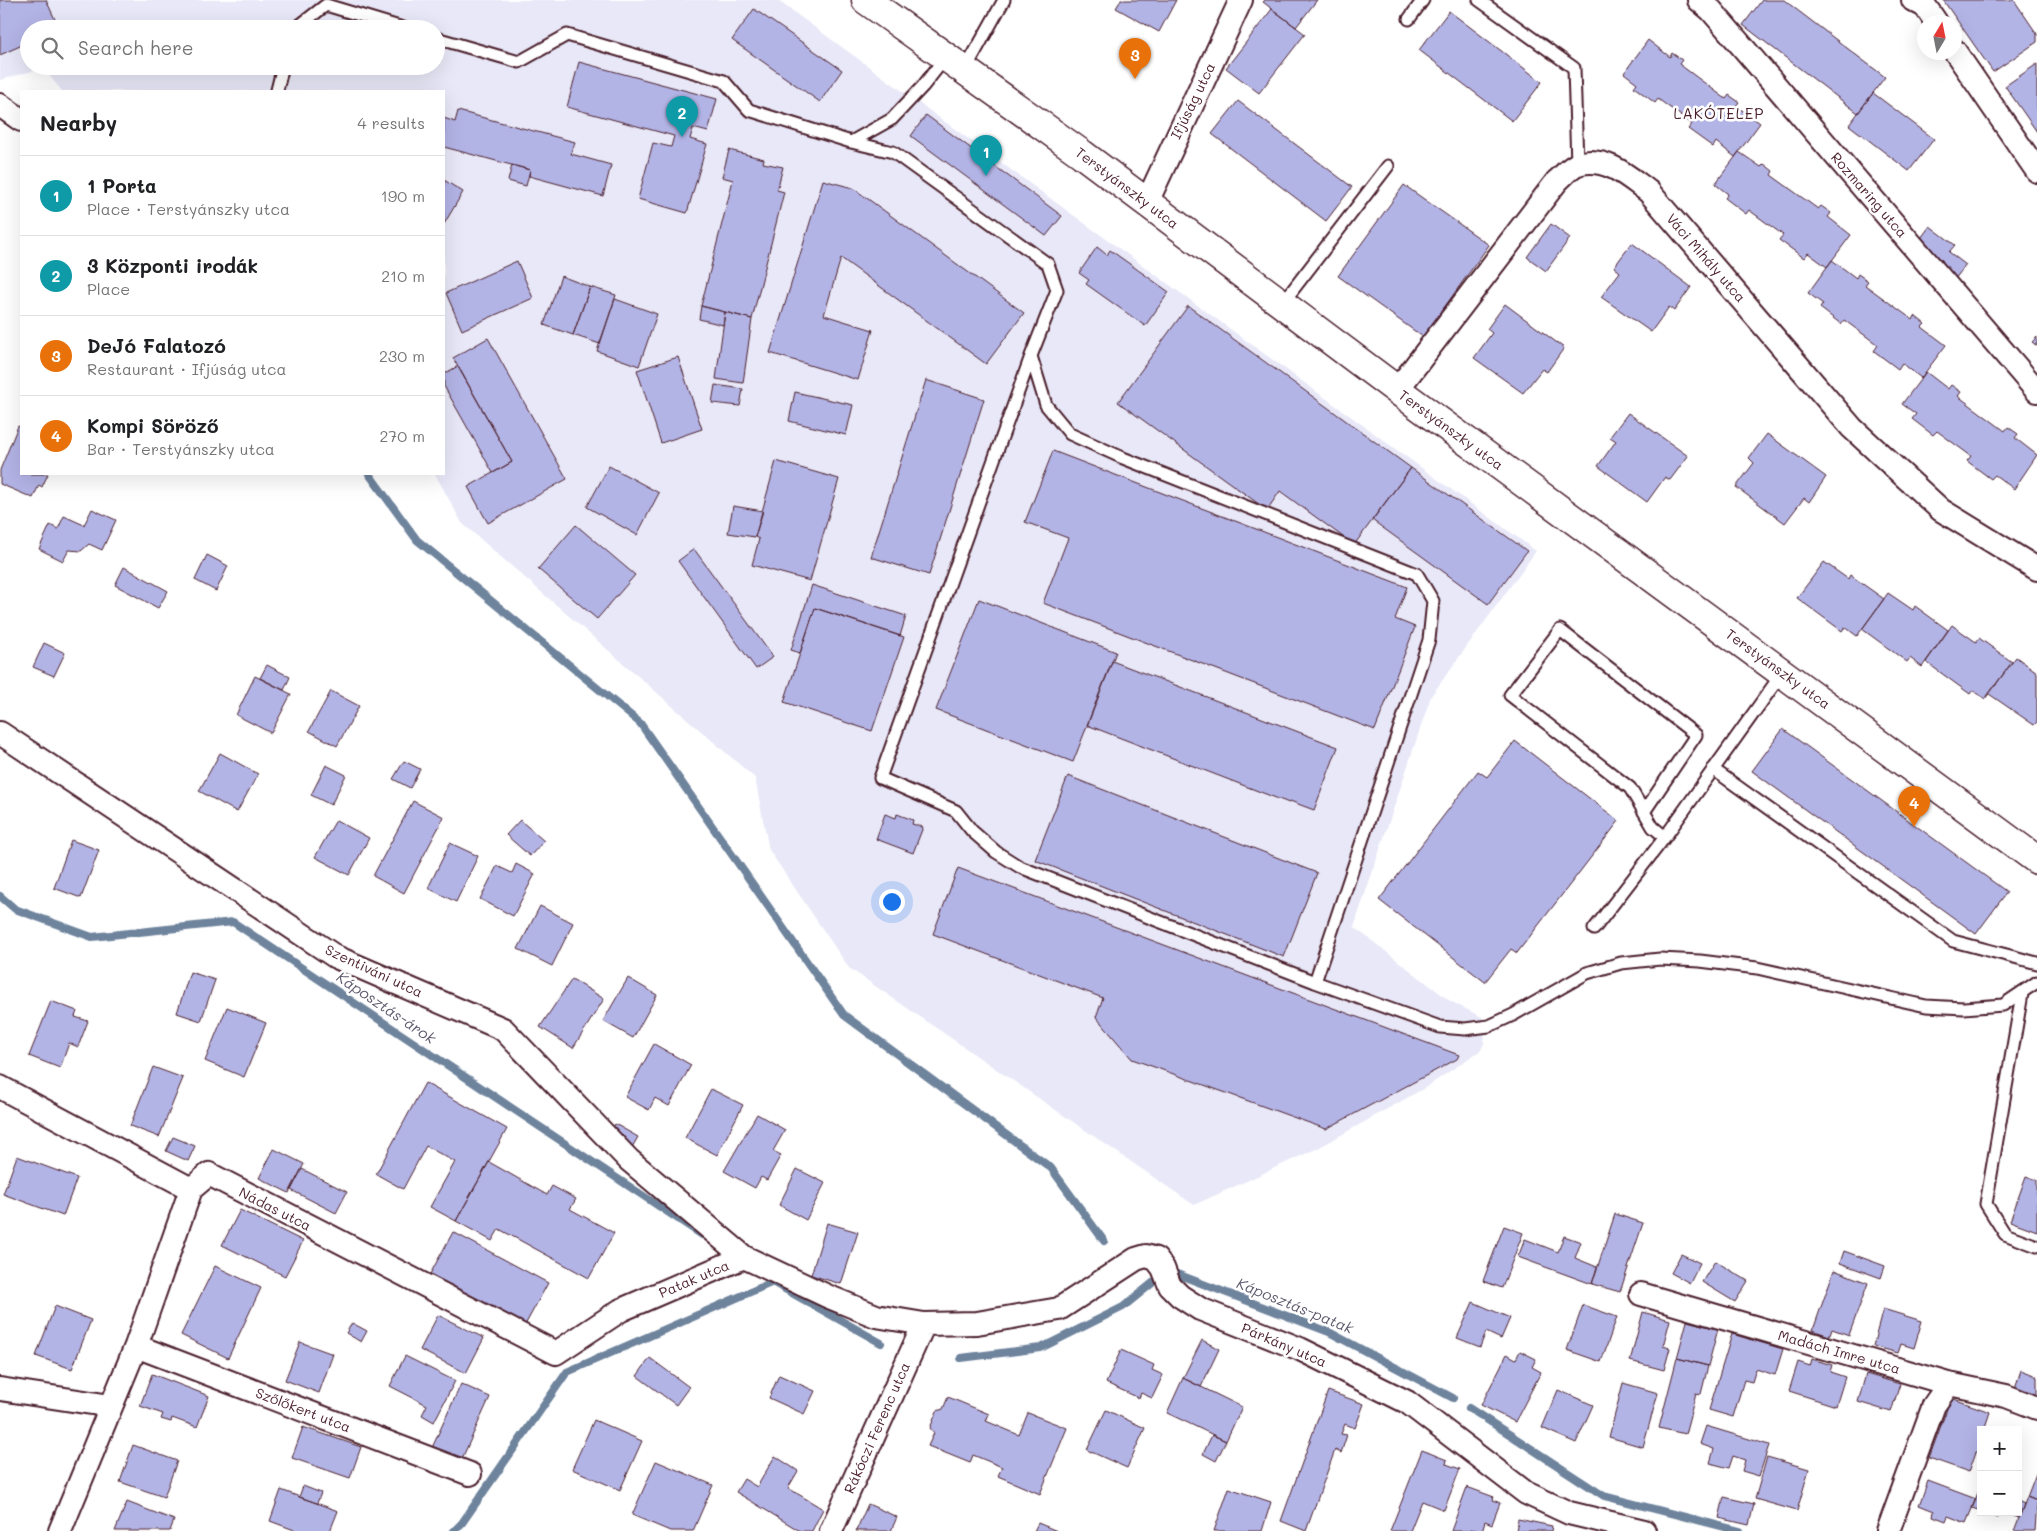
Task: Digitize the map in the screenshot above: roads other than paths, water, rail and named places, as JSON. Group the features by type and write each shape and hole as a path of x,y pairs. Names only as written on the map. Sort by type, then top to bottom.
{"main road":[{"name":"Terstyánszky utca","path":"866,0 1146,202 1397,390 2037,860"}],"street":[{"name":"Ifjúság utca","path":"1146,202 1241,0"},
{"name":"Rozmaring utca","path":"1699,0 1711,10 2037,391"},
{"path":"1913,0 1925,6 1931,15"},
{"path":"1961,60 2037,171"},
{"path":"0,105 20,119"},
{"name":"Váci Mihály utca","path":"1577,164 1597,162 1621,171 1649,192 1852,428 1941,510 2034,561"},
{"path":"1397,390 1557,181 1577,164"},
{"name":"Szentiváni utca","path":"0,733 336,957 503,1029 629,1160 744,1257"},
{"path":"0,1087 191,1189 136,1346 60,1531"},
{"name":"Nádas utca","path":"191,1189 209,1174 556,1353"},
{"name":"Párkány utca","path":"924,1324 977,1323 1059,1309 1136,1259 1146,1256 1156,1259 1163,1268 1170,1286 1180,1296 1200,1309 1300,1350 1407,1402 1526,1493 1569,1513 1644,1531"},
{"name":"Patak utca","path":"556,1353 621,1310 744,1257 827,1296 876,1316 924,1324"},
{"name":"Madách Imre utca","path":"1642,1294 1948,1384 2006,1396 2037,1408"},
{"name":"Rákóczi Ferenc utca","path":"831,1531 924,1324"},
{"name":"Szőlőkert utca","path":"136,1346 470,1474"},
{"path":"1888,1531 1934,1405 1948,1384"},
{"path":"0,1389 111,1406"}],"lane":[{"path":"851,142 892,119 923,86 955,65 1004,0"},
{"path":"1409,19 1423,0"},
{"path":"1479,0 1574,68 1577,164"},
{"path":"307,20 326,5 376,20"},
{"path":"445,41 520,62 567,36 724,81 749,110 851,142 893,152 1048,264 1057,290 1031,356 880,778 956,811 972,831 996,852 1020,868 1315,982 1440,1027 1464,1029 1489,1026 1587,972 1621,963 1660,959 1700,960 1757,968 1926,1006 1964,1008 2004,1005 2037,982"},
{"path":"277,90 281,75"},
{"path":"1282,304 1388,166"},
{"path":"1031,356 1046,405 1070,434 1122,458 1417,574 1433,601 1429,640 1315,982"},
{"path":"1644,812 1696,735 1560,630 1510,695 1630,788 1644,812 1653,827 1665,837"},
{"path":"1594,929 1665,837 1783,672"},
{"path":"1714,769 1953,941 2037,963"},
{"path":"2022,994 1986,1204 2005,1234 2037,1246"}],"waterway":[{"path":"370,475 417,540 640,723 844,1015 1051,1168 1104,1241"},
{"name":"Káposztás-árok","path":"0,896 15,909 92,937 233,922 702,1235"},
{"name":"Káposztás-patak","path":"1177,1274 1329,1332 1453,1398"},
{"path":"961,1358 1041,1348 1123,1307 1155,1281"},
{"path":"454,1531 462,1523 567,1372 773,1282"},
{"path":"774,1283 881,1343"},
{"name":"Káposztás-patak","path":"1469,1408 1604,1496 1740,1531"}],"place":[{"name":"DeJó Falatozó","path":"1135,79"},
{"name":"3 Központi irodák","path":"682,137"},
{"name":"1 Porta","path":"986,176"},
{"name":"Kompi Söröző","path":"1914,827"}],"district":[{"name":"LAKÓTELEP","path":"1719,114"}]}
